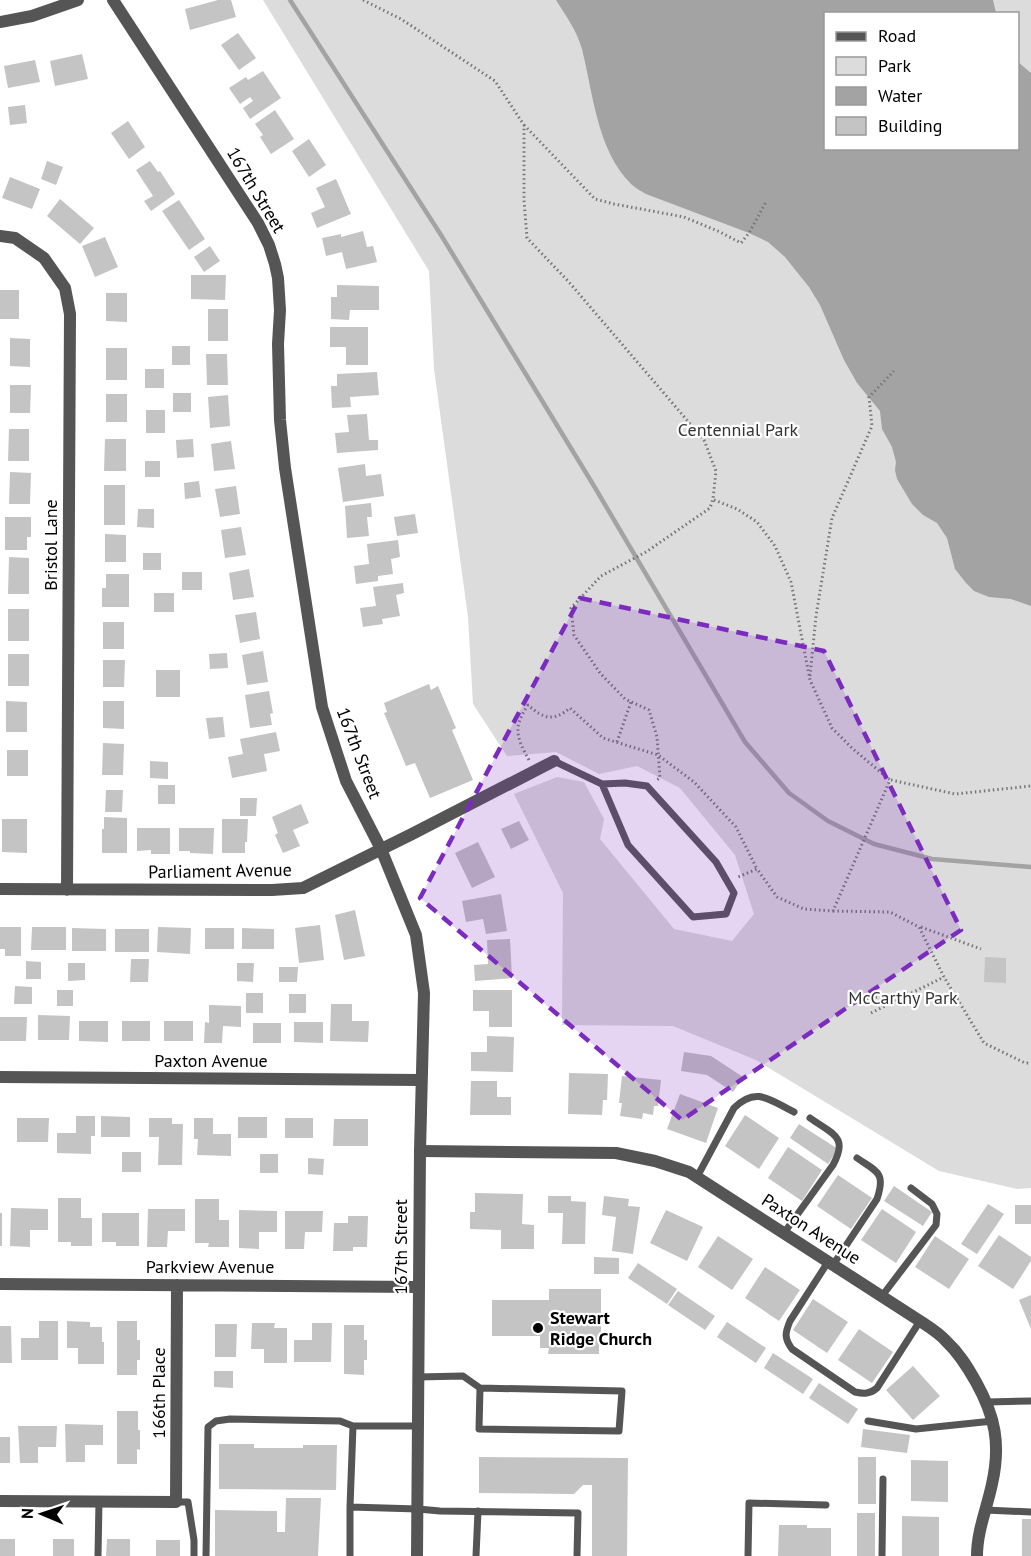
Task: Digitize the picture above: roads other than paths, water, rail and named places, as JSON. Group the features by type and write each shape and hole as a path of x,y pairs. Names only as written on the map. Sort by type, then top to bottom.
{"street":[{"path":"0,22 32,16 78,0"},
{"name":"167th Street","path":"113,0 258,224 276,264 279,302 280,420 285,468 322,707 346,781 381,849 416,935 424,993 420,1151 417,1556"},
{"name":"Bristol Lane","path":"0,236 15,238 44,258 65,288 70,314 67,890"},
{"name":"Parliament Avenue","path":"0,889 272,890 303,888 554,761"},
{"name":"Paxton Avenue","path":"0,1077 421,1080"},
{"name":"Paxton Avenue","path":"420,1151 616,1154 655,1161 689,1172 945,1339 964,1360 987,1402 993,1421 997,1449 993,1482 981,1521 977,1556"},
{"name":"Parkview Avenue","path":"0,1284 419,1287"},
{"name":"166th Place","path":"176,1502 177,1285"},
{"path":"0,1501 176,1502"}],"lane":[{"path":"554,761 602,784 625,783 647,786 716,862 734,893 726,914 693,917 628,845 602,784"},
{"path":"697,1177 734,1108 742,1100 754,1096 765,1097 794,1112"},
{"path":"784,1233 840,1153 841,1143 837,1137 810,1118"},
{"path":"857,1158 878,1172 881,1178 877,1199 790,1321 786,1331 786,1341 792,1349 855,1392 871,1393 877,1388 920,1321"},
{"path":"882,1296 936,1225 937,1214 932,1204 911,1188"},
{"path":"418,1377 464,1376 480,1388 622,1391 619,1431 479,1429 480,1388"},
{"path":"987,1402 1031,1401"},
{"path":"206,1556 208,1427 216,1420 340,1421 353,1426 417,1426"},
{"path":"868,1421 916,1429 993,1421"},
{"path":"350,1556 353,1426"},
{"path":"882,1556 883,1479"},
{"path":"98,1556 99,1501"},
{"path":"176,1502 188,1502 194,1556"},
{"path":"748,1556 749,1503 826,1504"},
{"path":"350,1507 578,1513 577,1556"},
{"path":"985,1510 1031,1512"},
{"path":"476,1556 478,1511"}],"water":[{"path":"556,0 993,0 996,12 824,12 824,150 1019,150 1019,63 1031,73 1031,606 1011,599 989,597 974,591 955,569 947,538 937,523 923,515 912,504 897,479 896,462 892,447 882,429 880,411 857,383 844,360 820,305 785,257 768,242 749,233 646,194 633,185 620,170 603,138 582,49 571,24"}],"waterway":[{"path":"290,0 441,235 594,486 745,742 789,793 828,821 874,844 932,859 1031,867"}],"place":[{"name":"Stewart Ridge Church","path":"538,1328"}],"park label":[{"name":"Centennial Park","path":"738,430"},
{"name":"McCarthy Park","path":"903,998"}]}
